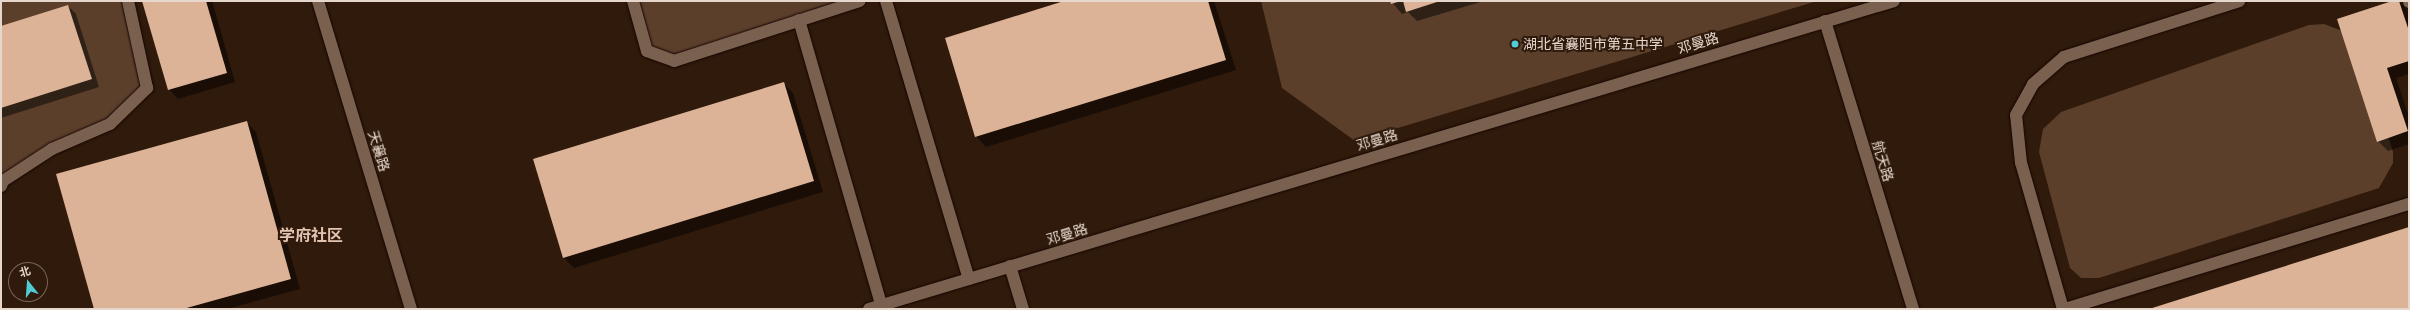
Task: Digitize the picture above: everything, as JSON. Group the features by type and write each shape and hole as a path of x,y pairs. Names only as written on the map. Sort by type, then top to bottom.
{"street":[{"path":"1,186 3,180 52,149 110,124 147,88 128,1"},
{"name":"天襄路","path":"318,1 411,309"},
{"path":"633,1 647,51 674,61 860,1"},
{"path":"886,1 969,279"},
{"name":"邓曼路","path":"869,309 1894,1"},
{"path":"2239,1 2064,57 2034,84 2016,115 2021,163 2064,309 2409,204"},
{"path":"799,20 881,305"},
{"name":"航天路","path":"1825,21 1913,309"},
{"path":"1010,266 1023,309"}],"shaded area":[{"path":"1,1 128,1 147,88 110,124 52,149 1,186"},
{"path":"633,1 860,1 674,61 647,51"},
{"name":"湖北省襄阳市第五中学","path":"1261,1 1817,1 1355,141 1282,88"},
{"path":"2324,24 2358,37 2393,152 2393,163 2379,188 2099,278 2081,278 2070,268 2039,152 2043,129 2061,112 2309,25"}],"building":[{"path":"142,1 206,1 227,73 168,90"},
{"path":"1064,1 1208,1 1226,60 975,137 945,38"},
{"path":"1390,1 1401,1 1391,4"},
{"path":"1403,1 1440,1 1406,12"},
{"path":"2392,1 2399,1 2409,31 2409,61 2387,68 2408,131 2377,142 2337,19"},
{"path":"68,5 92,79 1,108 1,26"},
{"path":"784,82 814,181 563,258 533,159"},
{"path":"247,121 291,279 183,309 94,309 56,174"},
{"path":"2409,227 2409,309 2149,309"}],"place":[{"name":"湖北省襄阳市第五中学","path":"1515,44"}],"district":[{"name":"学府社区","path":"311,235"}]}
